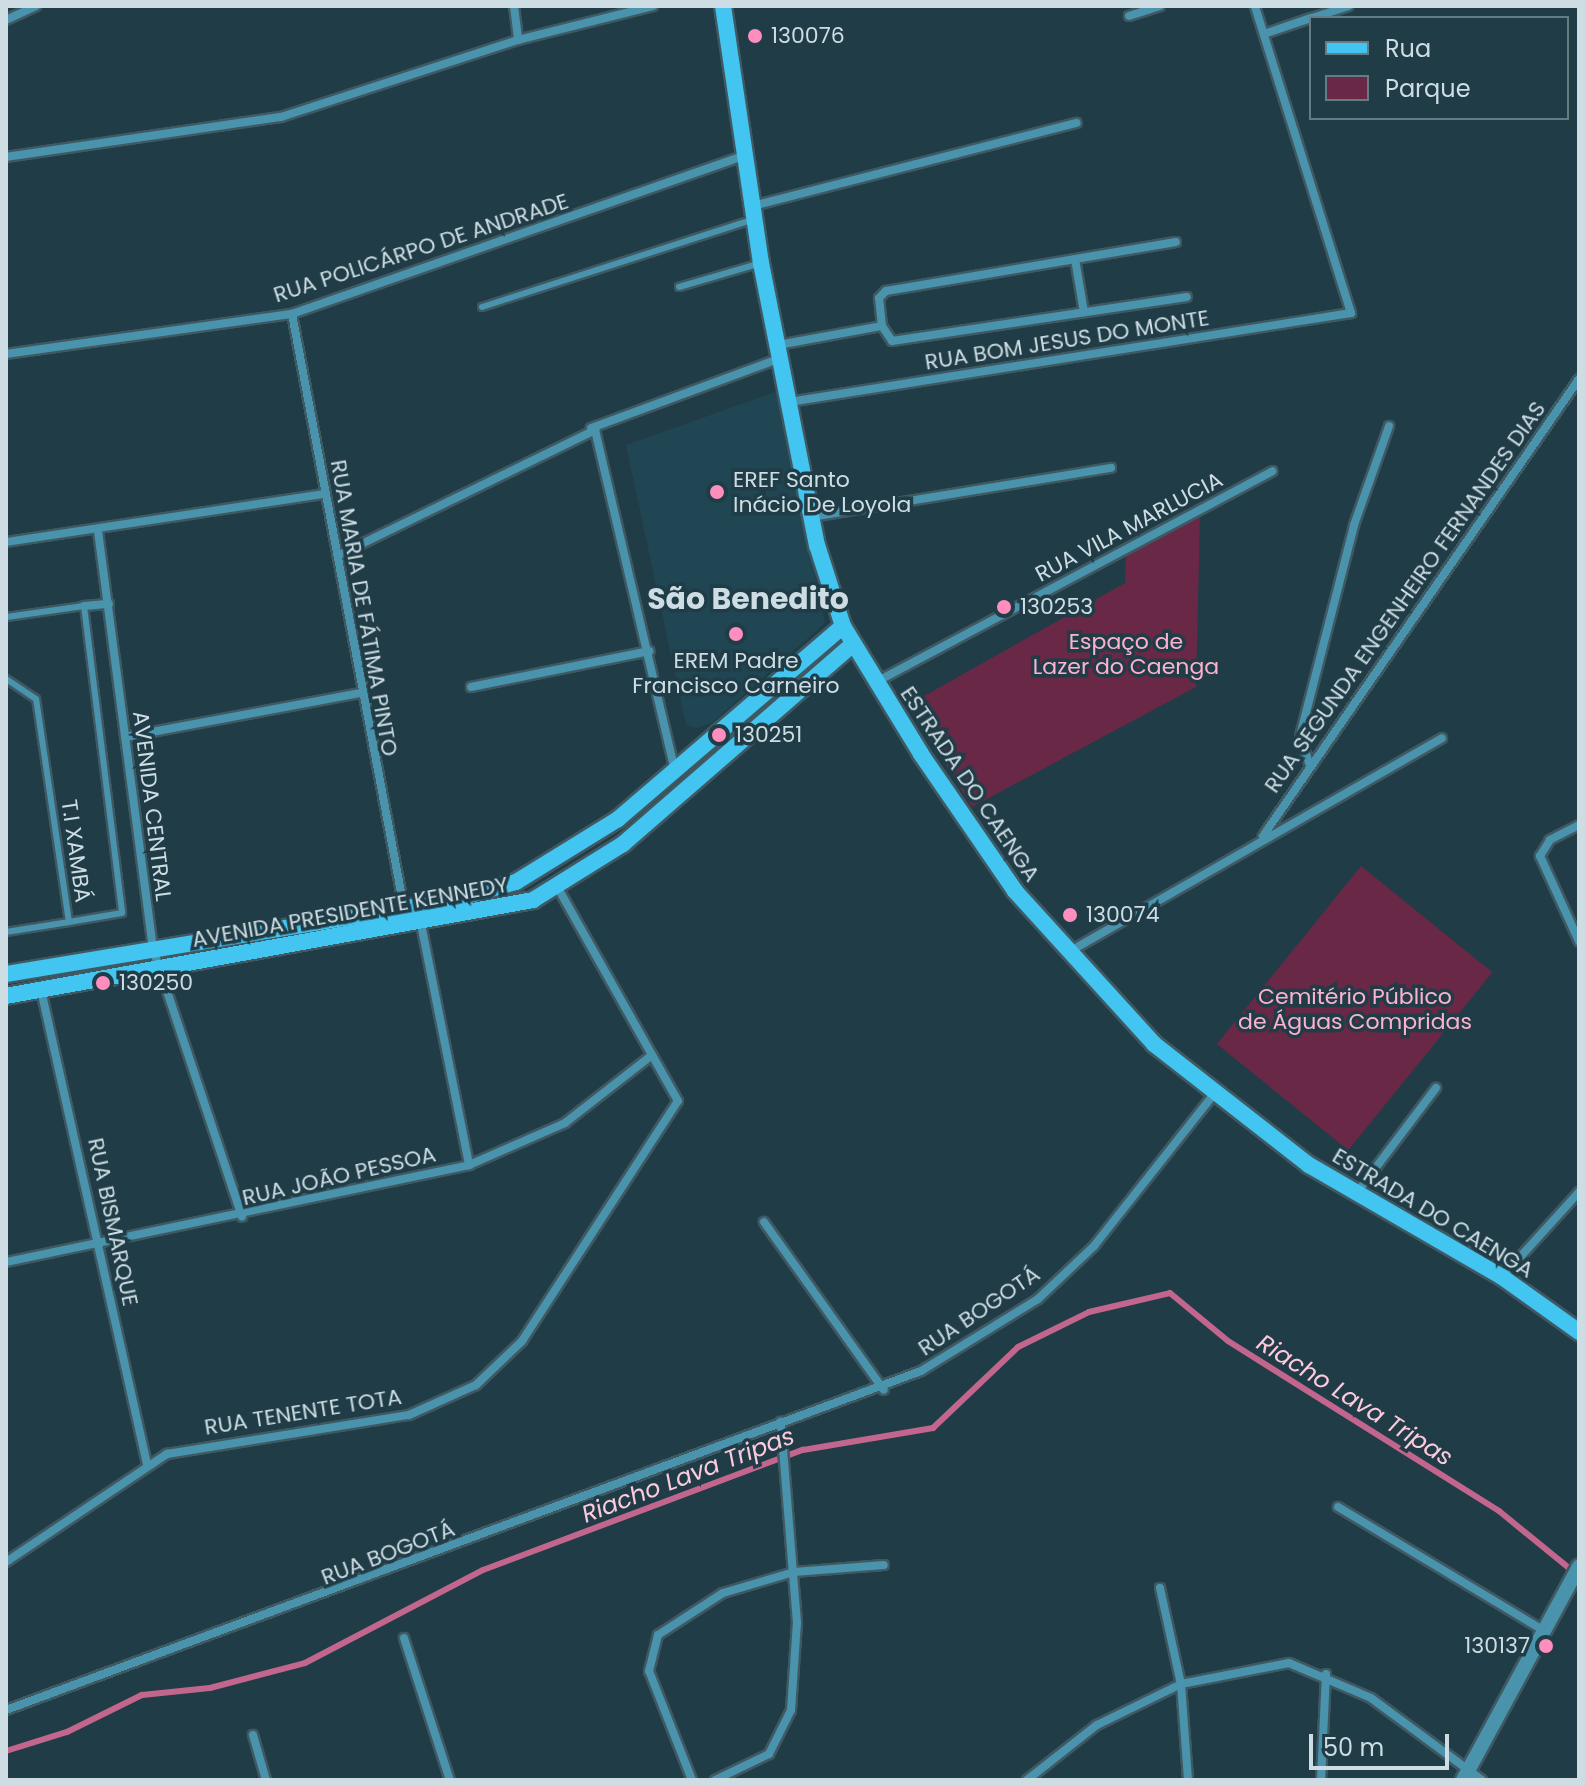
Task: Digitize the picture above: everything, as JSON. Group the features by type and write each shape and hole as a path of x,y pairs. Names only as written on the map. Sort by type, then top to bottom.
{"main road":[{"name":"ESTRADA DO CAENGA","path":"723,6 761,263 811,518 843,626 875,682 985,851 1066,953 1123,1017 1215,1093 1355,1194 1502,1277 1579,1332"},
{"name":"AVENIDA PRESIDENTE KENNEDY","path":"6,974 404,908 516,882 572,853 675,771 843,626"},
{"name":"AVENIDA PRESIDENTE KENNEDY","path":"6,996 489,912 558,888 623,844 853,644"}],"street":[{"path":"6,20 36,6"},
{"path":"514,6 518,40"},
{"path":"6,157 281,117 518,40 653,6"},
{"path":"1129,16 1159,6"},
{"path":"1255,6 1264,34 1309,19"},
{"path":"1318,16 1348,6"},
{"name":"RUA BOM JESUS DO MONTE","path":"788,402 1351,313 1264,34"},
{"path":"753,212 1077,123"},
{"name":"RUA POLICÁRPO DE ANDRADE","path":"6,354 292,314 744,156"},
{"path":"1176,242 886,291 879,298 882,326 892,341 1187,297"},
{"path":"1075,259 1084,312"},
{"name":"RUA MARIA DE FÁTIMA PINTO","path":"292,314 325,494 341,554 361,693 404,908"},
{"path":"341,554 591,428 780,352 882,326"},
{"name":"RUA SEGUNDA ENGENHEIRO FERNANDES DIAS","path":"1263,836 1309,763 1579,379"},
{"path":"1309,763 1300,736 1354,525 1389,426"},
{"path":"591,428 606,457 675,771"},
{"path":"811,518 1111,468"},
{"name":"RUA VILA MARLUCIA","path":"875,682 1272,471"},
{"path":"6,542 98,531 325,494"},
{"name":"AVENIDA CENTRAL","path":"98,531 153,949 242,1217"},
{"path":"84,606 109,604"},
{"path":"471,687 649,651"},
{"path":"125,737 361,693"},
{"name":"RUA SEGUNDA ENGENHEIRO FERNANDES DIAS","path":"1066,953 1263,836 1442,738"},
{"path":"1579,825 1550,840 1541,867 1579,941"},
{"path":"558,888 652,1055"},
{"path":"421,924 469,1165"},
{"name":"RUA BISMARQUE","path":"41,990 102,1242 147,1463"},
{"name":"RUA TENENTE TOTA","path":"6,1562 147,1463 184,1449 409,1415 476,1385 522,1341 678,1101 652,1055"},
{"name":"RUA JOÃO PESSOA","path":"6,1262 242,1217 469,1165 565,1123 652,1055"},
{"path":"1355,1194 1436,1088"},
{"name":"RUA BOGOTÁ","path":"6,1710 345,1590 781,1422 884,1390 1038,1299 1094,1246 1215,1093"},
{"path":"1502,1277 1579,1192"},
{"path":"764,1222 884,1390"},
{"path":"715,1780 769,1754 786,1732 794,1572 787,1449 781,1422"},
{"path":"1338,1507 1544,1631"},
{"path":"692,1780 661,1716 650,1651 677,1619 723,1593 794,1572 884,1565"},
{"path":"1466,1775 1579,1566"},
{"path":"1160,1588 1181,1684 1188,1780"},
{"path":"404,1638 450,1780"},
{"path":"1027,1780 1097,1725 1181,1684 1263,1664 1326,1674 1406,1721 1466,1775 1482,1780"},
{"path":"1321,1780 1326,1674"},
{"path":"253,1735 266,1780"}],"lane":[{"path":"482,307 753,212"},
{"path":"679,287 761,263"},
{"path":"6,617 84,606"},
{"name":"T.I XAMBÁ","path":"6,679 36,699 69,922 126,907 84,606"},
{"path":"6,932 69,922"}],"shaded area":[{"name":"EREF Santo Inácio De Loyola","path":"778,391 825,623 713,722 697,728 686,725 626,445"}],"green space":[{"name":"Espaço de Lazer do Caenga","path":"1200,517 1196,687 972,807 908,705 1125,583 1126,555"},
{"name":"Cemitério Público de Águas Compridas","path":"1361,866 1492,972 1348,1150 1217,1044"}],"waterway":[{"name":"Riacho Lava Tripas","path":"6,1751 67,1732 142,1695 210,1688 305,1663 483,1570 803,1450 933,1428 1018,1347 1089,1312 1170,1293 1228,1341 1499,1511 1575,1573"}],"place":[{"name":"130076","path":"755,36"},
{"name":"EREF Santo Inácio De Loyola","path":"717,492"},
{"name":"130253","path":"1004,607"},
{"name":"EREM Padre Francisco Carneiro","path":"736,634"},
{"name":"130251","path":"719,735"},
{"name":"130074","path":"1070,915"},
{"name":"130250","path":"103,983"},
{"name":"130137","path":"1546,1646"}],"district":[{"name":"São Benedito","path":"748,599"}]}
